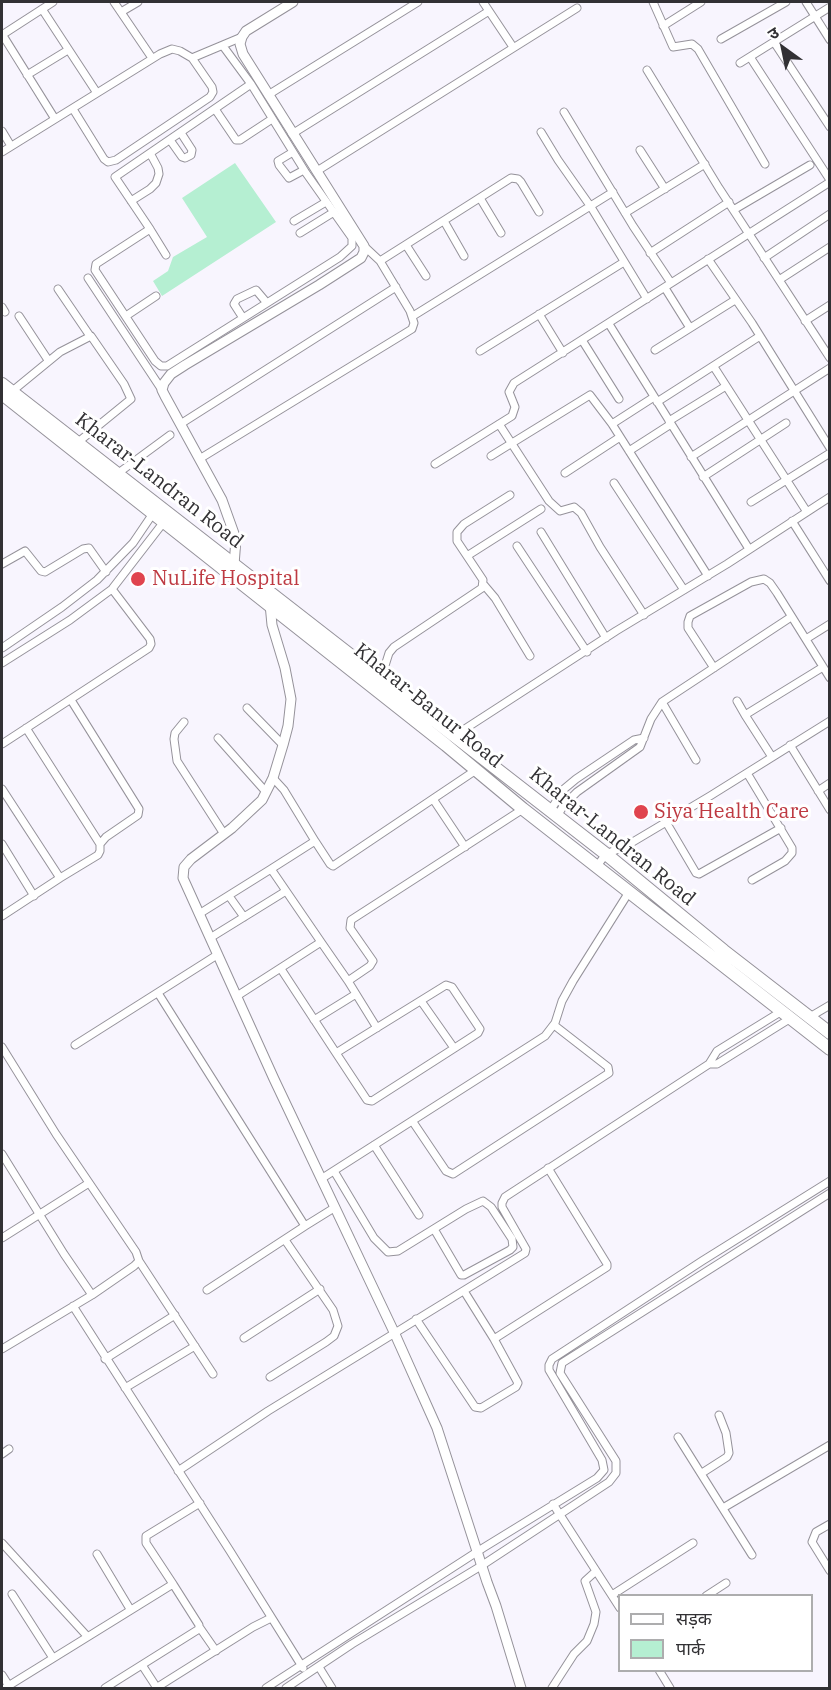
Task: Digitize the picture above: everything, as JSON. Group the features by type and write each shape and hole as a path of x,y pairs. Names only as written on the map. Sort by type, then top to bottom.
{"highway":[{"name":"Kharar-Landran Road","path":"2,384 5,395 77,443 117,474 172,525 234,565 272,601 379,678 450,741 553,813 606,854 724,951 796,1018 830,1033"},
{"name":"Kharar-Banur Road","path":"5,395 152,515 172,525 450,741 476,770 523,808 629,892 796,1018 830,1048"}],"street":[{"path":"53,2 2,34 55,119"},
{"path":"114,2 152,58"},
{"path":"121,12 138,2"},
{"path":"201,458 408,333 414,326 413,316 380,261 364,246 243,54 240,44 246,31 293,2"},
{"path":"268,95 418,2"},
{"path":"483,2 513,47"},
{"path":"653,2 673,47 692,44 698,49 765,164"},
{"path":"663,26 701,2"},
{"path":"721,39 786,2"},
{"path":"806,2 830,40"},
{"path":"740,63 830,7"},
{"path":"316,171 577,8"},
{"path":"42,9 97,93"},
{"path":"292,134 489,11"},
{"path":"192,58 242,37"},
{"path":"774,42 830,127"},
{"path":"150,229 94,267 155,361 161,366 167,366 349,251 352,246 352,238 304,170 273,119 223,46"},
{"path":"2,152 152,58 172,49 192,58 213,92 210,97 116,160 108,162 73,109"},
{"path":"27,75 68,50"},
{"path":"435,464 512,416 515,411 509,392 511,386 830,181 750,57"},
{"path":"647,70 764,258 830,358"},
{"path":"166,255 115,177 250,84"},
{"path":"215,109 236,140 240,140 273,119"},
{"path":"564,112 650,253 690,328"},
{"path":"2,131 11,146"},
{"path":"541,132 591,207 647,299"},
{"path":"170,140 182,157 191,155 192,150 181,133"},
{"path":"640,150 665,189"},
{"path":"293,152 278,161 279,165 289,178 304,170"},
{"path":"131,201 156,183 159,168 150,153"},
{"path":"626,213 705,164"},
{"path":"735,209 810,165"},
{"path":"380,261 514,178 521,182 539,212"},
{"path":"413,316 613,192"},
{"path":"480,198 501,233"},
{"path":"294,221 326,202"},
{"path":"650,253 729,202"},
{"path":"300,233 334,212"},
{"path":"764,258 830,214"},
{"path":"444,221 464,256"},
{"path":"406,244 426,276"},
{"path":"162,390 171,374 361,258 364,246"},
{"path":"778,280 830,247"},
{"path":"708,259 760,336 830,448"},
{"path":"480,351 624,262"},
{"path":"87,278 162,390 201,458 222,500 234,531 236,539 234,565"},
{"path":"182,423 396,287"},
{"path":"58,289 115,369 130,393 131,399 77,443"},
{"path":"243,318 234,304 237,299 256,290 267,303"},
{"path":"126,316 156,296"},
{"path":"655,350 735,300"},
{"path":"805,321 830,305"},
{"path":"539,314 563,352"},
{"path":"19,316 48,360"},
{"path":"609,324 749,549"},
{"path":"5,395 60,351 90,336"},
{"path":"612,424 714,367 760,336"},
{"path":"582,340 619,399"},
{"path":"714,367 807,512"},
{"path":"691,457 830,368"},
{"path":"629,451 726,386"},
{"path":"491,456 587,395 592,396 708,576"},
{"path":"703,477 786,423"},
{"path":"499,424 549,501 560,511 574,507 581,513 644,615"},
{"path":"117,474 170,435"},
{"path":"565,473 620,437"},
{"path":"751,502 830,453"},
{"path":"614,483 684,590"},
{"path":"510,495 459,528 456,536 484,585 495,598 530,656"},
{"path":"450,741 606,638 708,576 830,497"},
{"path":"467,556 541,509"},
{"path":"2,648 62,608 106,572 133,543 152,515"},
{"path":"792,521 830,580"},
{"path":"2,663 70,620 112,589 172,525"},
{"path":"541,531 606,638"},
{"path":"517,546 587,652"},
{"path":"2,564 25,551 45,572 83,549 89,548 106,572"},
{"path":"714,668 688,628 690,616 759,579 770,583 830,678"},
{"path":"379,678 389,653 394,647 480,591 484,585"},
{"path":"2,744 145,652 151,644 150,639 112,589"},
{"path":"272,601 272,625 285,668 291,699 289,719 273,778 255,808 191,859 183,870 183,878 437,1428 521,1689"},
{"path":"553,813 564,789 576,779 634,740 644,738 651,719 662,702 791,617"},
{"path":"806,639 830,624"},
{"path":"745,715 823,667"},
{"path":"71,700 140,811 138,815 106,837 100,844"},
{"path":"736,701 772,757"},
{"path":"662,702 696,760"},
{"path":"247,708 283,745"},
{"path":"597,866 606,854 626,846 830,721"},
{"path":"184,722 178,728 174,739 177,761 224,834"},
{"path":"2,916 98,855 100,851 100,844 26,728"},
{"path":"218,738 266,792"},
{"path":"790,745 830,810"},
{"path":"273,778 284,790 333,866 476,770"},
{"path":"747,773 792,848 792,853 785,861 752,880"},
{"path":"818,791 830,783"},
{"path":"2,789 60,878"},
{"path":"433,799 465,847"},
{"path":"348,981 370,966 372,961 350,928 351,920 523,808"},
{"path":"666,822 696,873 699,874 781,828"},
{"path":"199,914 315,840"},
{"path":"2,844 34,896"},
{"path":"271,869 348,981 377,1028"},
{"path":"210,938 286,891"},
{"path":"321,1179 545,1036 554,1025 567,991 629,892"},
{"path":"229,896 244,917"},
{"path":"237,996 321,942"},
{"path":"75,1045 217,954"},
{"path":"281,969 336,1053 370,1101 375,1100 478,1033 479,1026 449,985 336,1053"},
{"path":"158,993 305,1227"},
{"path":"314,1020 356,994"},
{"path":"422,1001 454,1048"},
{"path":"178,1471 268,1411 525,1253 526,1249 502,1203 505,1197 709,1064 717,1051 830,1005"},
{"path":"709,1064 717,1064 796,1018"},
{"path":"413,1122 446,1171 453,1174 609,1073 608,1067 554,1025"},
{"path":"2,1047 213,1374"},
{"path":"374,1145 420,1215"},
{"path":"2,1154 4,1164 92,1295"},
{"path":"494,1339 607,1267 608,1264 548,1168"},
{"path":"334,1171 374,1238 388,1252 398,1251 465,1209 483,1201 491,1207 512,1239 513,1247 462,1275 434,1229"},
{"path":"604,1470 602,1460 590,1437 549,1370 552,1359 830,1181"},
{"path":"2,1238 89,1183"},
{"path":"286,1689 352,1644 481,1566 595,1493 616,1473 618,1467 614,1456 569,1388 560,1368 562,1363 830,1193"},
{"path":"207,1290 334,1208"},
{"path":"746,1233 751,1242"},
{"path":"270,1377 309,1354 334,1336 336,1331 337,1320 320,1289 285,1239"},
{"path":"2,1349 92,1295 139,1261"},
{"path":"673,1280 679,1289"},
{"path":"244,1338 320,1289"},
{"path":"416,1319 475,1407 479,1409 516,1387 518,1383 464,1291"},
{"path":"73,1306 307,1674"},
{"path":"105,1359 175,1315"},
{"path":"125,1388 195,1346"},
{"path":"549,1365 560,1368"},
{"path":"702,1473 729,1453 726,1433 719,1415"},
{"path":"678,1437 752,1555"},
{"path":"723,1508 829,1447"},
{"path":"2,1454 9,1449"},
{"path":"604,1470 616,1473"},
{"path":"266,1689 477,1552 593,1481 604,1470"},
{"path":"200,1503 146,1536 146,1543 216,1651"},
{"path":"553,1504 618,1605"},
{"path":"830,1524 816,1532 812,1542 830,1571"},
{"path":"2,1543 87,1636"},
{"path":"612,1595 693,1543"},
{"path":"97,1554 130,1609"},
{"path":"552,1689 574,1654 587,1641 594,1624 596,1612 585,1581 596,1571"},
{"path":"709,1594 726,1583"},
{"path":"2,1675 7,1687 173,1584"},
{"path":"12,1594 53,1658"},
{"path":"142,1665 157,1688 271,1618"},
{"path":"105,1689 200,1628"},
{"path":"319,1666 332,1689"},
{"path":"660,1672 670,1689"}],"green space":[{"path":"235,163 276,222 162,296 153,281 168,271 173,257 207,237 182,198"}],"place":[{"name":"NuLife Hospital","path":"138,579"},
{"name":"Siya Health Care","path":"641,812"}]}
